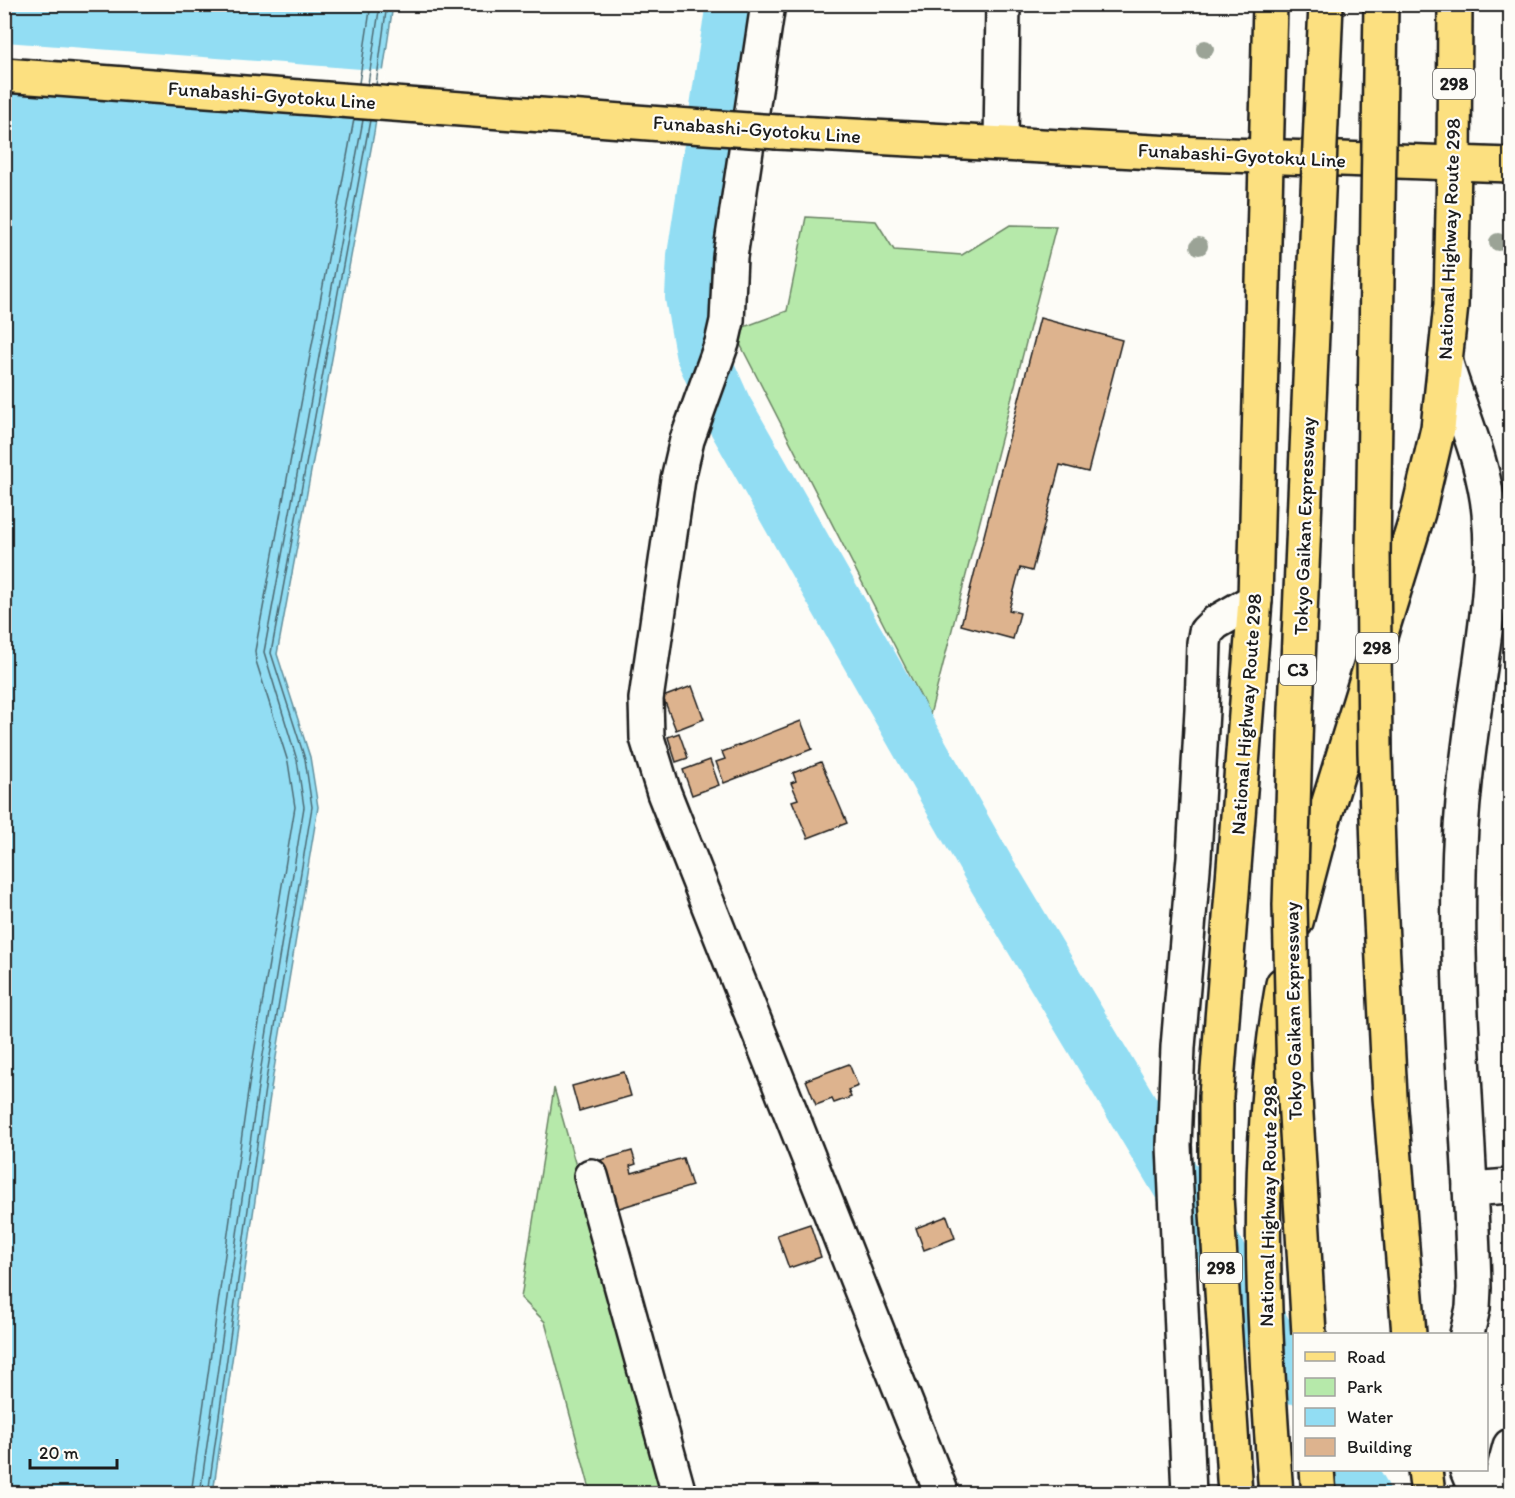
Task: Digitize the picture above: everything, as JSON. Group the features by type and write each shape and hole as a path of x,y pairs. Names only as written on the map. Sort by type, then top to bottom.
{"main road":[{"name":"Tokyo Gaikan Expressway","path":"1309,1333 1294,1081 1290,905 1296,697 1326,4"},
{"path":"1381,4 1373,553 1375,752 1390,1097 1409,1333"},
{"name":"National Highway Route 298","path":"1276,1494 1269,1404 1264,1260 1265,1126 1270,1071 1280,1001 1299,908 1320,831 1418,513 1438,428 1451,305 1455,4"},
{"name":"National Highway Route 298","path":"1235,1494 1216,1197 1215,1138 1219,1041 1230,932 1255,600 1267,157 1268,9"},
{"name":"Funabashi-Gyotoku Line","path":"4,75 778,132 1267,157 1510,165"},
{"path":"1317,1471 1319,1494"},
{"path":"1425,1471 1428,1494"}],"street":[{"path":"768,4 730,257 727,321 722,343 687,440 678,479 646,699 647,738 652,758 942,1494"},
{"path":"1001,143 1003,4"},
{"path":"1445,360 1483,475 1490,514 1491,540 1490,597 1464,786 1459,849 1458,930 1474,1288 1473,1308 1467,1333"},
{"path":"1189,1494 1174,1145 1178,1047 1201,733 1203,644 1206,632 1215,623 1255,600"},
{"path":"591,1176 679,1494"},
{"path":"1470,1189 1510,1186"},
{"path":"1497,1494 1510,1446"},
{"path":"1467,1471 1477,1494"}],"shaded area":[{"path":"1510,758 1510,1151 1500,925 1503,841"}],"green space":[{"path":"806,217 876,221 894,250 962,255 1010,225 1056,226 930,715 738,340 741,328 787,311"},
{"path":"554,1088 668,1493 591,1493 545,1322 521,1298"}],"water":[{"path":"5,5 393,5 374,133 277,654 310,757 318,807 273,1075 213,1493 5,1494"}],"pier":[{"path":"5,42 387,71 380,117 4,90"}],"building":[{"path":"1040,318 1122,340 1088,472 1060,465 1032,571 1020,568 1009,610 1020,613 1013,639 961,625"},
{"path":"692,686 704,719 676,730 663,697"},
{"path":"801,721 812,749 724,783 716,762 725,759 722,752"},
{"path":"679,733 688,758 676,762 668,737"},
{"path":"710,760 719,785 692,795 683,770"},
{"path":"821,762 847,823 808,838 792,801 798,799 791,783 796,781 793,773"},
{"path":"849,1064 858,1086 848,1090 851,1097 834,1103 832,1099 816,1105 806,1080"},
{"path":"624,1072 631,1096 579,1111 572,1086"},
{"path":"632,1151 636,1164 630,1166 632,1173 683,1158 692,1186 616,1209 601,1160"},
{"path":"947,1216 955,1238 924,1250 916,1228"},
{"path":"810,1224 821,1257 789,1268 777,1235"}],"waterway":[{"path":"732,4 693,256 691,297 701,352 726,408 991,873 1293,1376"},
{"path":"1351,1471 1364,1494"}]}
